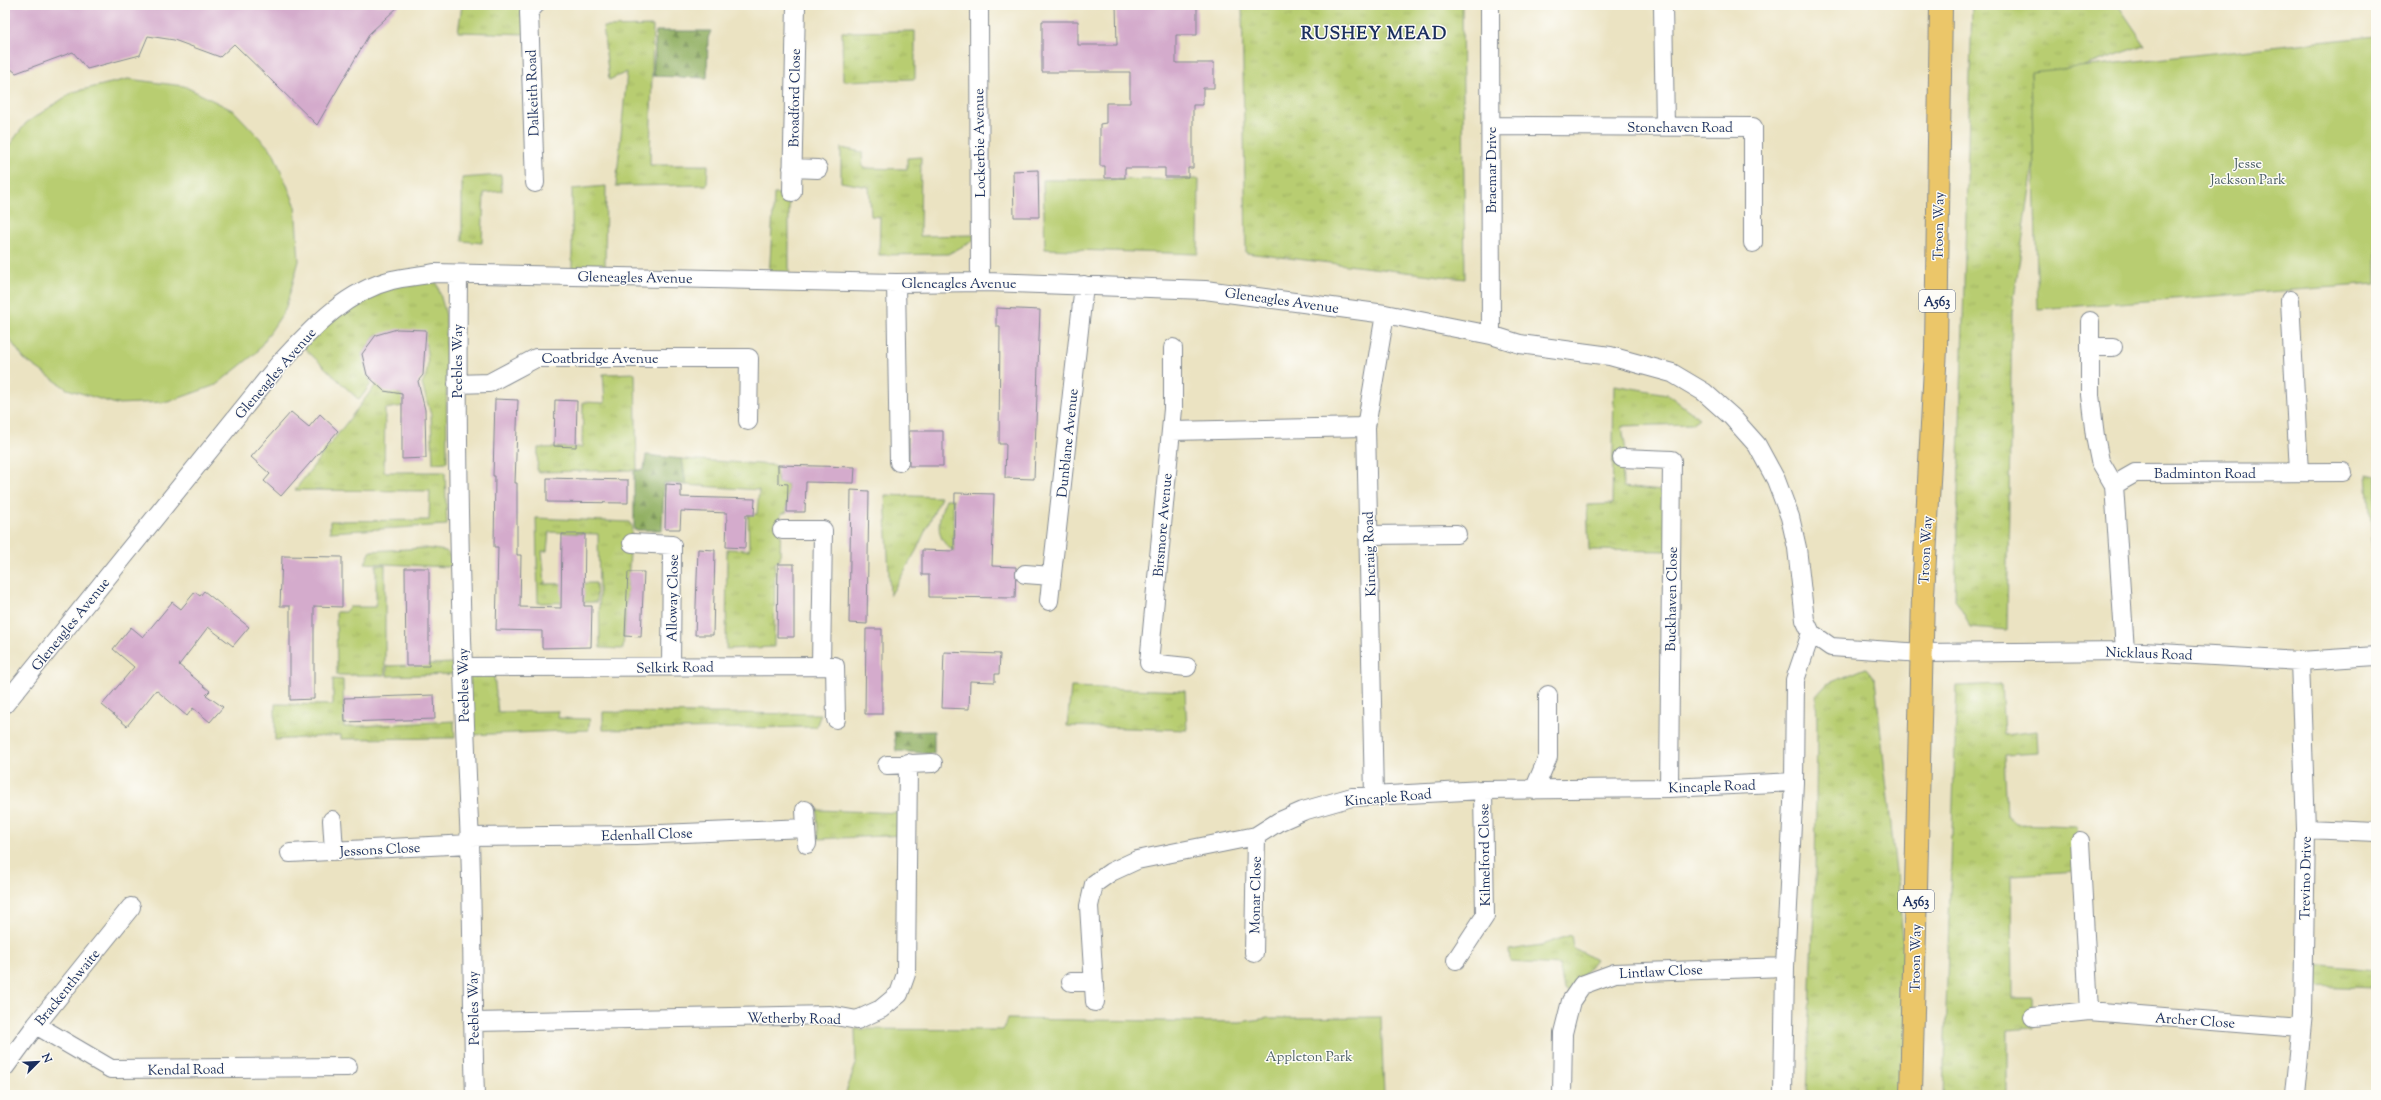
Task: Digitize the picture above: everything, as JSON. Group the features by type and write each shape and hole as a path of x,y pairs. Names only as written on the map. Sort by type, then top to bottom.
{"highway":[{"name":"Troon Way","path":"1911,1095 1923,596 1936,348 1941,5"}],"street":[{"name":"Dalkeith Road","path":"534,5 529,12 535,183"},
{"name":"Broadford Close","path":"792,192 796,5"},
{"name":"Lockerbie Avenue","path":"979,5 980,282"},
{"name":"Braemar Drive","path":"1490,5 1491,335"},
{"path":"1663,5 1665,127"},
{"name":"Stonehaven Road","path":"1491,126 1753,127 1753,243"},
{"path":"792,168 818,169"},
{"name":"Gleneagles Avenue","path":"5,704 279,364 323,317 354,296 390,280 434,273 896,283 980,282 1205,290 1385,314 1491,335 1520,344 1610,356 1672,373 1704,392 1732,417 1757,445 1776,480 1790,517 1797,548 1805,620 1811,633"},
{"name":"Peebles Way","path":"458,274 456,384 462,668 469,840 472,1022 475,1095"},
{"path":"896,283 899,462"},
{"name":"Dunblane Avenue","path":"1049,601 1084,285"},
{"path":"2290,300 2299,472"},
{"name":"Kincraig Road","path":"1374,796 1366,427 1385,314"},
{"path":"2090,321 2090,395 2100,461 2114,484 2125,651"},
{"path":"2090,347 2113,346"},
{"name":"Birsmore Avenue","path":"1173,348 1173,409 1149,663 1187,667"},
{"name":"Coatbridge Avenue","path":"456,384 489,383 536,358 749,358 748,421"},
{"path":"1171,431 1366,427"},
{"name":"Buckhaven Close","path":"1622,458 1672,460 1669,788"},
{"name":"Badminton Road","path":"2114,484 2135,473 2343,472"},
{"path":"782,530 823,530 821,666"},
{"path":"1369,535 1457,534"},
{"name":"Alloway Close","path":"632,543 672,545 671,667"},
{"path":"1025,574 1052,576"},
{"path":"1783,1095 1785,967 1794,782 1795,680 1811,633 1826,644 1842,649 1922,653"},
{"name":"Nicklaus Road","path":"1922,653 2125,651 2300,661 2376,656"},
{"name":"Trevino Drive","path":"2294,1095 2302,1028 2306,829 2300,661"},
{"name":"Selkirk Road","path":"462,668 835,666 836,719"},
{"path":"1534,790 1548,756 1548,695"},
{"name":"Wetherby Road","path":"472,1022 830,1015 857,1020 881,1009 899,994 906,974 908,763"},
{"path":"887,765 932,763"},
{"name":"Kincaple Road","path":"1095,1002 1089,906 1094,884 1111,872 1137,860 1256,836 1278,822 1303,811 1352,797 1483,790 1669,788 1794,782"},
{"name":"Kilmelford Close","path":"1456,960 1485,916 1483,790"},
{"name":"Edenhall Close","path":"469,840 636,835 806,836 805,810"},
{"path":"332,820 334,851"},
{"path":"2306,829 2376,832"},
{"name":"Monar Close","path":"1254,953 1256,836"},
{"name":"Jessons Close","path":"290,853 469,840"},
{"path":"2080,841 2089,1011"},
{"name":"Brackenthwaite","path":"5,1067 36,1025 131,908"},
{"name":"Lintlaw Close","path":"1562,1095 1563,1032 1571,1000 1582,985 1615,973 1785,967"},
{"path":"1071,982 1094,982"},
{"name":"Archer Close","path":"2033,1017 2089,1011 2302,1028"},
{"name":"Kendal Road","path":"36,1025 111,1069 348,1067"}],"green space":[{"path":"462,5 529,5 527,34 458,32"},
{"path":"1242,5 1462,5 1465,279 1246,253"},
{"path":"1972,5 2118,5 2145,45 2046,79 2012,311 2007,630 1971,627 1955,599"},
{"path":"653,26 650,165 708,165 707,185 616,186 627,72 609,80 603,27"},
{"path":"656,31 711,31 708,38 707,78 653,76"},
{"path":"915,31 915,79 843,81 842,32"},
{"name":"Jesse Jackson Park","path":"2376,36 2376,284 2038,309 2031,72"},
{"path":"128,79 184,86 234,111 273,152 295,204 299,261 285,310 256,353 216,385 168,402 116,404 67,389 24,359 5,333 5,151 26,123 73,92"},
{"path":"841,148 862,152 863,168 907,169 907,158 921,157 920,236 974,235 973,241 948,254 879,255 880,217 871,216 869,187 841,182"},
{"path":"501,175 502,191 484,193 482,243 462,241 462,178"},
{"path":"1199,179 1198,254 1045,249 1043,180"},
{"path":"606,186 605,274 572,273 572,189"},
{"path":"774,194 789,194 789,278 769,278"},
{"path":"434,273 446,315 447,462 433,463 431,415 422,384 425,379 428,363 425,341 402,332 376,335 362,354 371,384 359,400 299,343 354,296"},
{"path":"635,373 637,470 537,472 538,448 582,447 583,402 605,403 603,374"},
{"path":"377,383 408,398 403,406 385,409 384,472 445,472 447,525 330,532 330,521 429,520 430,491 295,490"},
{"path":"1614,385 1667,394 1699,418 1691,424 1622,426 1626,451 1613,462 1622,458 1623,487 1672,492 1671,551 1589,550 1587,505 1612,504"},
{"path":"646,455 682,459 686,485 664,483 662,530 634,530 634,471 644,469"},
{"path":"682,459 775,465 778,483 788,484 787,512 781,514 780,560 775,563 774,647 726,649 727,549 749,550 748,515 757,514 759,490 686,485"},
{"path":"2367,473 2376,475 2376,552 2373,551"},
{"path":"885,495 941,497 916,551 890,596"},
{"path":"946,499 953,499 954,551 947,546 940,534 939,520"},
{"path":"536,518 629,522 632,526 623,649 600,648 598,534 549,532 547,551 542,551 545,583 541,584 596,583 597,602 538,603"},
{"path":"425,548 446,551 455,560 448,567 365,563 371,551"},
{"path":"376,565 385,565 385,675 337,675 336,612 345,612 349,607 376,607"},
{"path":"453,663 454,674 387,676 387,666"},
{"path":"1866,668 1875,679 1908,982 1905,1095 1807,1095 1815,878 1816,696 1827,684"},
{"path":"494,675 498,712 559,711 558,718 590,719 588,730 469,735 468,676"},
{"path":"333,679 343,680 344,727 454,721 455,738 341,739 341,735 275,740 275,704 333,705"},
{"path":"2001,684 2004,735 2037,731 2038,753 2004,755 2007,815 2017,824 2077,826 2080,871 2011,875 2012,998 2033,998 2034,1028 2007,1030 2007,1095 1943,1095 1957,686"},
{"path":"1071,687 1185,691 1187,730 1067,726"},
{"path":"603,712 821,714 816,727 603,730"},
{"path":"934,731 934,754 896,751 894,732"},
{"path":"817,810 904,813 905,835 818,839"},
{"path":"1571,935 1573,947 1595,960 1570,992 1564,989 1559,965 1510,962 1509,950 1541,945"},
{"path":"2312,964 2376,970 2376,988 2307,986"},
{"name":"Appleton Park","path":"1381,1017 1384,1095 845,1095 856,1064 855,1029 1003,1030 1007,1019 1240,1022 1268,1018"}],"building":[{"path":"5,5 280,5 291,10 304,5 400,5 370,33 317,125 234,44 220,57 174,40 148,36 140,55 87,69 73,52 16,73 5,64"},
{"path":"1116,5 1197,5 1197,35 1176,35 1176,63 1214,63 1214,88 1203,88 1203,105 1193,105 1193,168 1188,168 1188,177 1165,177 1165,168 1125,168 1125,178 1105,178 1105,166 1100,166 1100,124 1106,123 1106,103 1130,103 1130,72 1042,72 1042,21 1078,21 1078,45 1117,45"},
{"path":"1038,170 1039,217 1014,217 1013,171"},
{"path":"996,308 1040,310 1034,479 1005,478 1006,444 999,444 1000,326 996,326"},
{"path":"397,329 426,330 423,375 418,381 425,410 426,458 402,459 402,394 384,391 367,375 362,354 376,335"},
{"path":"495,399 518,400 515,483 517,483 517,555 521,555 520,607 561,608 562,534 585,534 584,606 592,606 591,647 542,648 542,631 496,630 498,547 494,547 495,476 493,476"},
{"path":"555,400 577,401 576,447 554,446"},
{"path":"291,412 309,427 320,414 338,431 281,496 264,481 270,474 251,457"},
{"path":"909,431 943,431 943,466 909,466"},
{"path":"778,465 855,467 854,483 806,482 805,512 787,512 788,484 778,483"},
{"path":"547,478 628,480 628,503 547,502"},
{"path":"666,484 681,485 681,497 755,499 754,515 746,515 745,548 726,547 727,513 681,511 680,529 665,529"},
{"path":"851,490 869,491 867,624 849,623"},
{"path":"955,493 994,494 992,566 1016,567 1015,598 929,597 929,575 922,575 922,550 954,551"},
{"path":"698,549 715,550 713,635 695,635"},
{"path":"282,556 342,557 342,607 314,606 314,699 290,700 290,606 280,606"},
{"path":"778,564 794,564 794,637 777,637"},
{"path":"405,568 429,568 429,666 406,666"},
{"path":"628,572 644,572 641,637 625,636"},
{"path":"204,591 249,627 233,646 208,627 179,665 210,691 206,695 223,707 210,722 193,708 187,716 156,690 127,726 102,705 134,667 113,649 131,627 143,637 172,602 181,609 195,592 200,596"},
{"path":"866,629 882,629 882,714 865,714"},
{"path":"944,652 1000,654 999,674 995,674 995,682 970,681 969,709 942,708"},
{"path":"434,695 435,719 345,722 344,698"}],"district":[{"name":"RUSHEY MEAD","path":"1374,33"}]}
